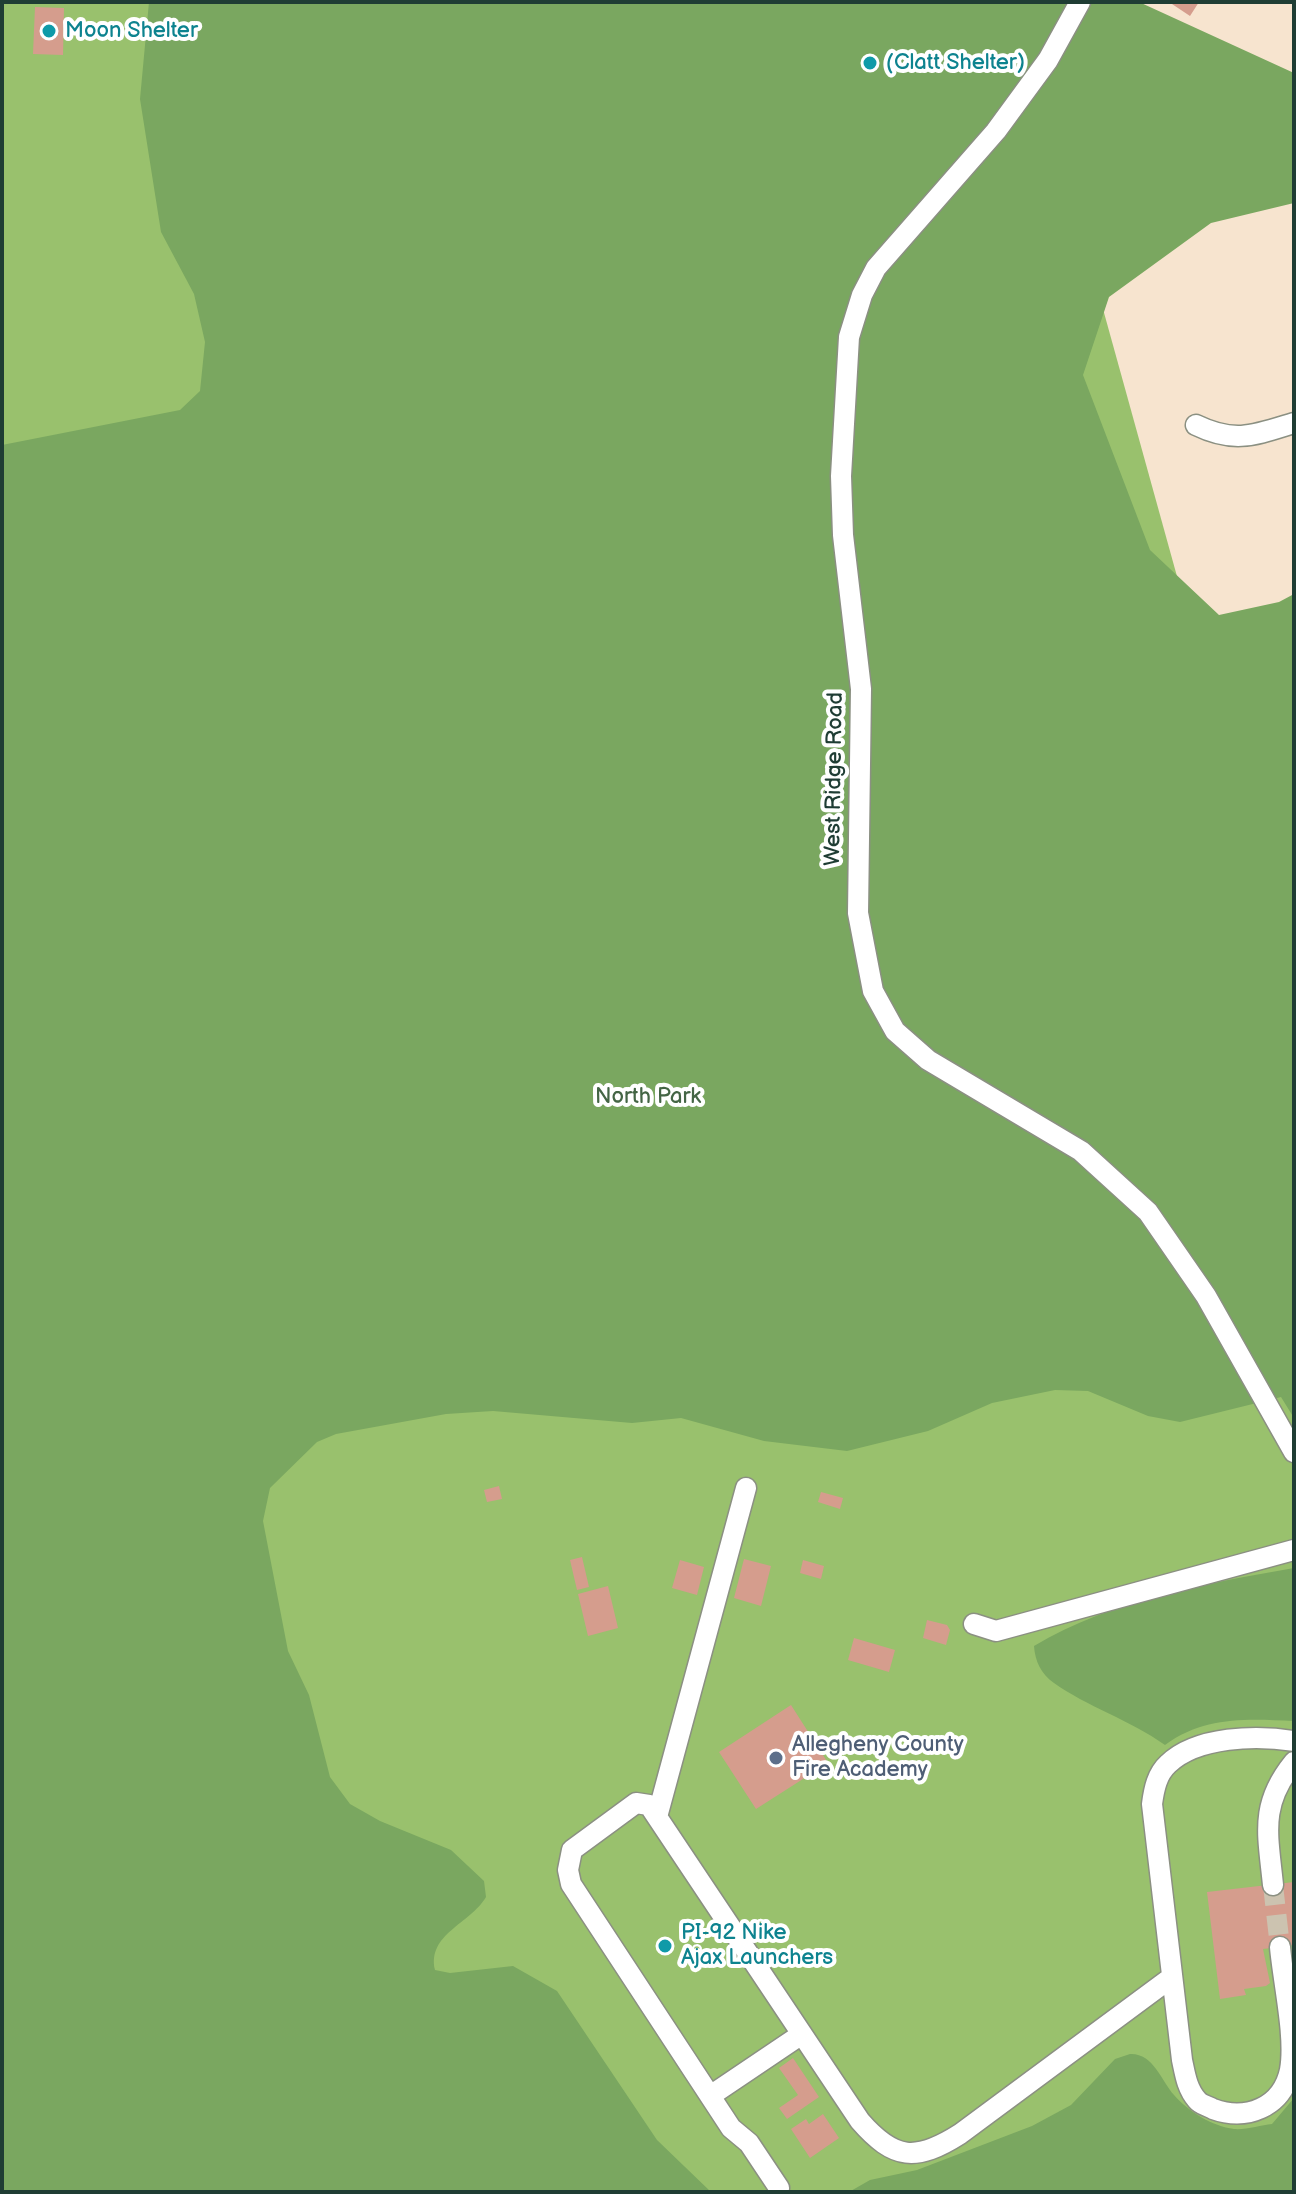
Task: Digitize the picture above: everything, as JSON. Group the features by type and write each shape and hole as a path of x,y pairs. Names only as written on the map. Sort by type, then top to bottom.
{"street":[{"name":"West Ridge Road","path":"1080,2 1048,60 996,131 876,268 862,295 849,337 841,476 843,535 861,689 858,913 862,946 881,1010 910,1047 1081,1151 1148,1212 1206,1296 1294,1452"},
{"path":"1196,425 1214,434 1244,438 1294,423"},
{"path":"657,1817 746,1488"},
{"path":"974,1624 996,1631 1294,1550"},
{"path":"1280,1947 1290,2070 1273,2101 1250,2113 1235,2115 1199,2103 1189,2087 1172,1977 1152,1804 1159,1775 1179,1755 1198,1747 1249,1738 1294,1741"},
{"path":"1273,1885 1267,1821 1269,1803 1294,1762"},
{"path":"779,2188 749,2143 731,2128 577,1897 568,1870 572,1850 631,1805 645,1802 657,1817 860,2121 877,2140 899,2153 923,2153 960,2134 1172,1977"},
{"path":"710,2096 802,2034"}],"green space":[{"name":"North Park","path":"2,2 1018,2 1294,999 1294,2192 2,2192"},
{"name":"North Park","path":"149,2 1139,2 1294,73 1294,203 1211,223 1109,297 1083,375 1150,550 1219,615 1279,602 1294,594 1294,1418 1281,1397 1180,1422 1148,1416 1088,1391 1055,1390 992,1403 928,1431 847,1451 764,1441 681,1418 632,1423 493,1411 446,1414 336,1434 317,1442 270,1488 263,1521 288,1651 309,1695 330,1777 350,1804 380,1821 451,1850 484,1881 486,1897 443,1938 434,1958 435,1970 450,1973 513,1966 557,1991 657,2140 711,2192 2,2192 2,445 180,410 200,391 205,342 194,294 161,232 140,99"},
{"path":"1294,1568 1294,1721 1226,1721 1195,1729 1165,1745 1054,1683 1037,1662 1034,1646 1095,1616 1160,1595"},
{"path":"1130,2054 1151,2063 1174,2095 1187,2107 1201,2117 1226,2127 1243,2129 1272,2124 1294,2098 1294,2192 849,2192 870,2180 917,2170 1032,2126 1071,2105 1115,2059"}],"building":[{"path":"1169,2 1199,2 1190,16"},
{"name":"Moon Shelter","path":"35,7 64,8 63,55 33,54"},
{"path":"499,1486 502,1499 487,1502 484,1490"},
{"path":"821,1492 843,1498 840,1509 818,1502"},
{"path":"582,1557 589,1587 577,1590 570,1560"},
{"path":"744,1559 771,1566 761,1606 734,1598"},
{"path":"680,1560 704,1567 697,1595 672,1588"},
{"path":"803,1560 824,1566 821,1579 800,1573"},
{"path":"608,1586 618,1628 588,1636 578,1594"},
{"path":"927,1620 947,1625 950,1630 946,1645 923,1638"},
{"path":"854,1638 895,1650 889,1672 848,1660"},
{"path":"791,1705 828,1763 756,1809 719,1752"},
{"path":"1294,1882 1294,1945 1263,1949 1270,1983 1244,1989 1246,1995 1220,1999 1207,1892"},
{"path":"793,2058 819,2097 787,2119 779,2108 798,2095 779,2068"},
{"path":"823,2114 839,2138 810,2158 791,2129 806,2119 809,2124"}],"tunnel":[{"path":"1273,1885 1280,1947"}],"place":[{"name":"Moon Shelter","path":"49,31"},
{"name":"(Clatt Shelter)","path":"870,63"},
{"name":"Allegheny County Fire Academy","path":"776,1758"},
{"name":"PI-92 Nike Ajax Launchers","path":"665,1946"}]}
